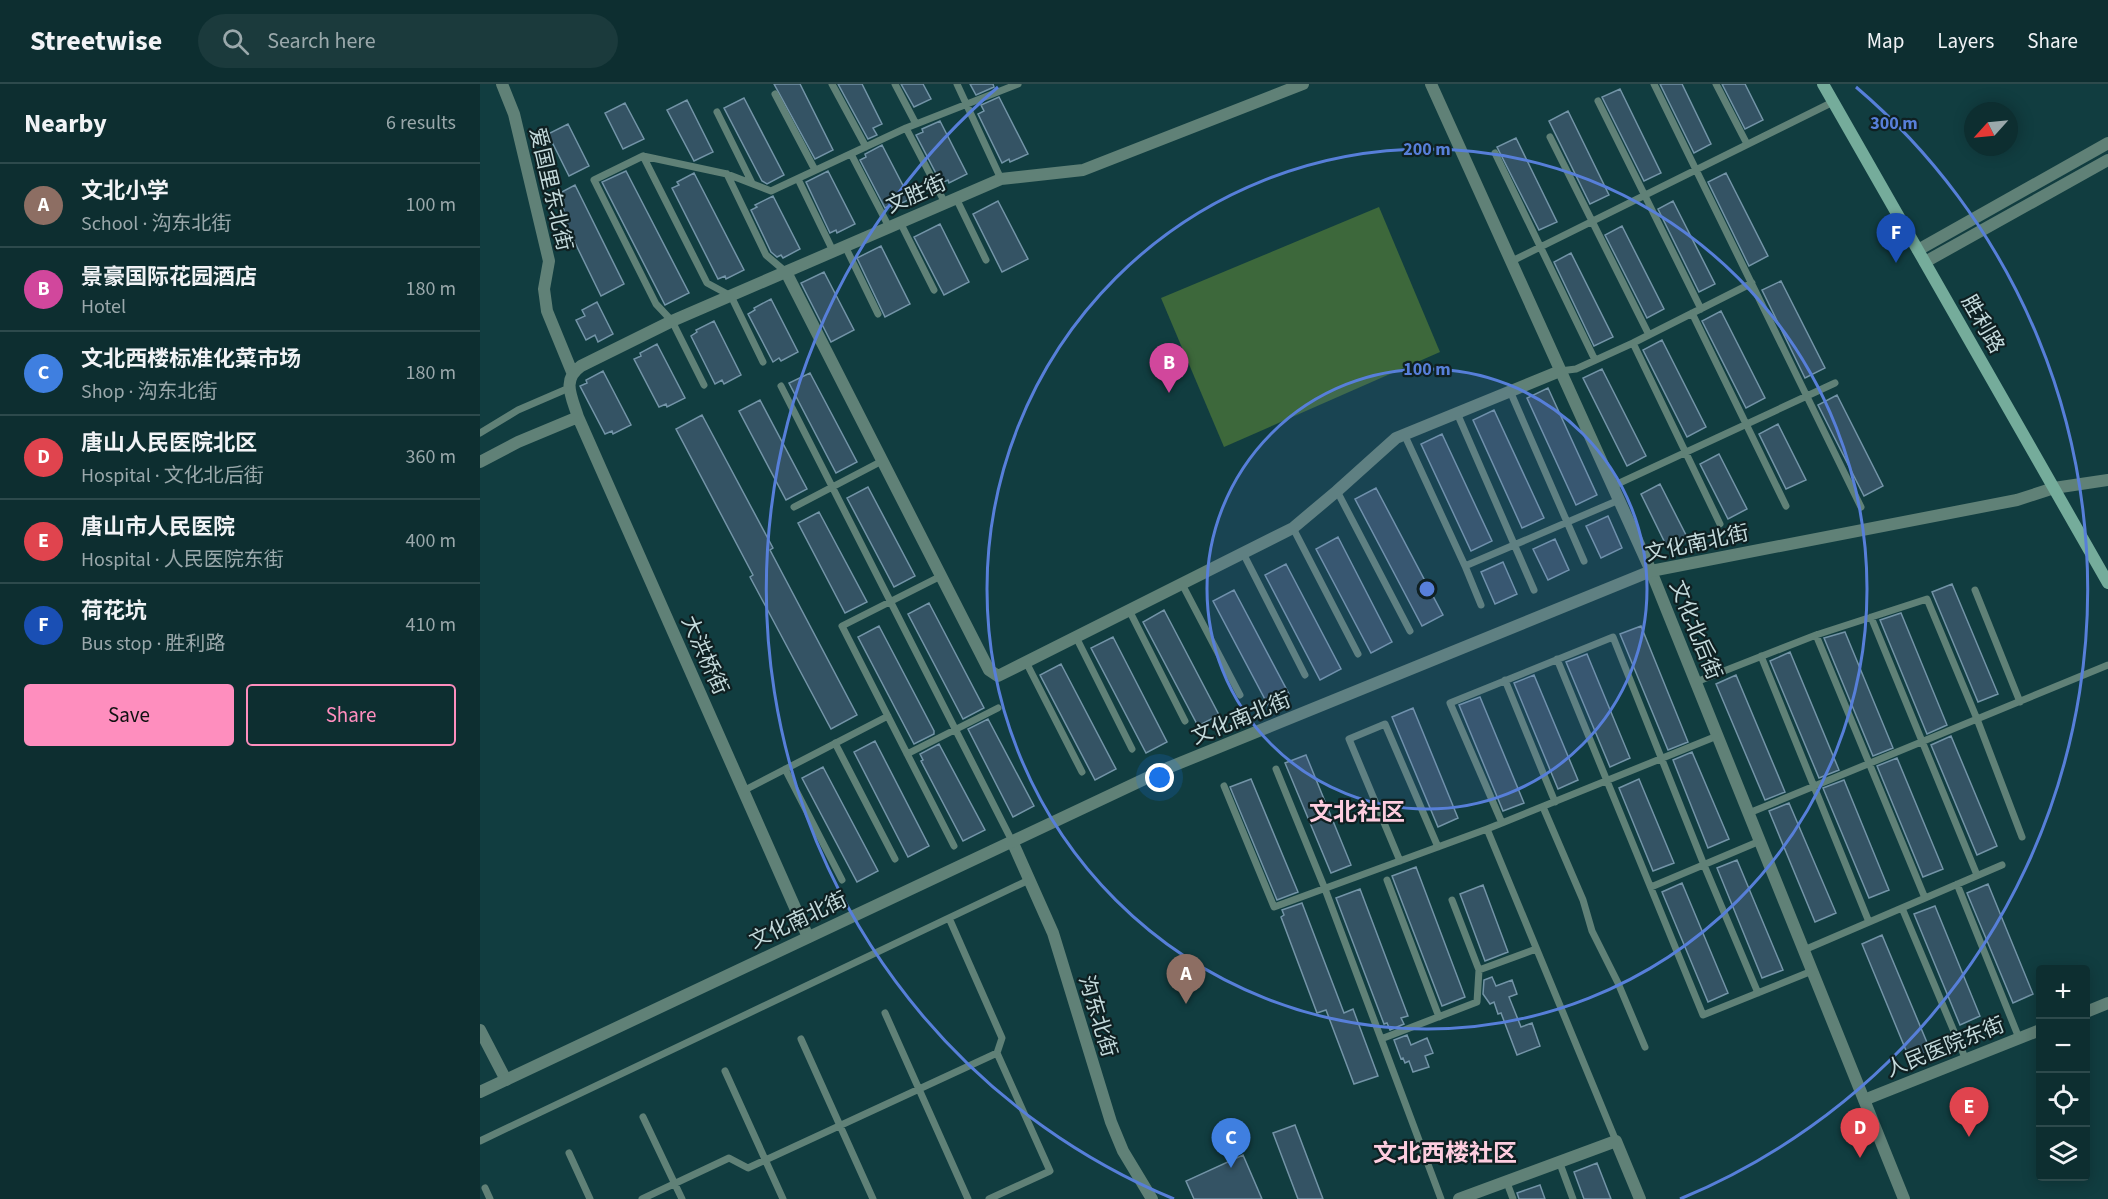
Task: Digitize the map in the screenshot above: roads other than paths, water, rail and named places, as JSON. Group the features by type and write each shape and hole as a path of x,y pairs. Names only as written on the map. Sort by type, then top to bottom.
{"main road":[{"name":"胜利路","path":"1823,84 2108,583"}],"street":[{"name":"爱国里东北街","path":"502,84 514,114 549,261 544,289 548,311 573,372"},
{"name":"文胜街","path":"573,372 580,366 672,321 1001,179 1083,170 1303,84"},
{"name":"文化北后街","path":"1431,84 1651,571 1904,1199"},
{"path":"1918,250 2108,143"},
{"path":"1925,262 2108,160"},
{"path":"786,272 989,670 998,676 1293,528 1337,492 1396,438 1560,370"},
{"path":"568,388 573,372"},
{"name":"大洪桥街","path":"568,388 578,417 808,937"},
{"path":"480,462 518,442 578,417"},
{"name":"文化南北街","path":"480,1092 1170,767 1651,571 2017,500 2054,488 2108,480"},
{"name":"沟东北街","path":"1012,841 1053,933 1111,1122 1123,1150 1152,1199"},
{"path":"2090,1009 2108,1002"},
{"path":"480,1030 506,1080"},
{"name":"人民医院东街","path":"1864,1100 2036,1032"},
{"path":"1459,1199 1616,1141 1640,1199"}],"lane":[{"path":"831,84 866,147"},
{"path":"895,84 916,124"},
{"path":"957,84 1001,179"},
{"path":"704,385 672,321 656,304 594,180 643,156 727,174 771,191 906,128 1018,84"},
{"path":"1654,84 1861,507"},
{"path":"1716,84 1747,144"},
{"path":"775,94 814,170"},
{"path":"1598,101 1701,309"},
{"path":"1510,262 1833,102"},
{"path":"717,112 752,183"},
{"path":"906,128 986,260"},
{"path":"1550,137 1649,335"},
{"path":"1495,153 1595,360"},
{"path":"851,154 934,290"},
{"path":"643,156 707,282 731,296 763,362"},
{"path":"727,174 766,255 786,272"},
{"path":"798,179 878,314"},
{"path":"1560,370 1576,369 1752,283"},
{"path":"1692,314 1786,506"},
{"path":"1633,343 1720,525"},
{"path":"1612,486 1835,383"},
{"path":"781,386 1012,841"},
{"path":"480,433 518,410 568,388"},
{"path":"1510,391 1584,561"},
{"path":"1457,413 1534,590"},
{"path":"1405,436 1481,605"},
{"path":"794,507 882,461"},
{"path":"1337,492 1410,631"},
{"path":"1465,566 1619,500"},
{"path":"1293,528 1358,654"},
{"path":"1243,553 1305,675"},
{"path":"941,576 842,626 954,846"},
{"path":"1182,584 1240,695"},
{"path":"1975,591 2020,702"},
{"path":"1696,682 1816,635 1927,599 1977,719 2022,837"},
{"path":"1129,610 1185,721"},
{"path":"1870,617 1977,875"},
{"path":"1816,635 1925,898"},
{"path":"1076,637 1132,749"},
{"path":"1502,823 1450,703 1612,637 1758,993"},
{"path":"1761,656 1869,922"},
{"path":"1557,659 1703,1015 1812,971"},
{"path":"1026,662 1082,772"},
{"path":"1749,813 2108,665"},
{"path":"1505,680 1555,802"},
{"path":"907,754 998,708"},
{"path":"743,790 888,716"},
{"path":"1400,861 1349,739 1385,724 1437,847"},
{"path":"1224,786 1274,907 1502,823 1718,736"},
{"path":"836,743 895,859"},
{"path":"785,769 842,880"},
{"path":"1276,769 1325,889 1441,1199"},
{"path":"1543,807 1583,900 1592,931 1618,983 1645,1047"},
{"path":"1486,829 1616,1141"},
{"path":"1651,887 1760,841"},
{"path":"1804,951 2002,864"},
{"path":"480,1141 1029,880"},
{"path":"1387,880 1438,1017"},
{"path":"1957,884 2019,1038"},
{"path":"1381,1039 1477,1002 1479,970 1452,900"},
{"path":"1902,908 1966,1060"},
{"path":"949,918 1002,1038 997,1053 1050,1171 989,1199"},
{"path":"1479,970 1536,949"},
{"path":"885,1013 968,1199"},
{"path":"801,1039 873,1199"},
{"path":"642,1199 729,1158 748,1168 997,1053"},
{"path":"724,1071 783,1199"},
{"path":"644,1117 682,1199"},
{"path":"569,1153 590,1199"},
{"path":"1559,1161 1574,1199"},
{"path":"1506,1180 1513,1199"},
{"path":"485,1188 490,1199"}],"place":[{"name":"荷花坑","path":"1896,263"},
{"name":"景豪国际花园酒店","path":"1169,393"},
{"name":"文北小学","path":"1186,1004"},
{"name":"唐山市人民医院","path":"1969,1137"},
{"name":"唐山人民医院北区","path":"1860,1158"},
{"name":"文北西楼标准化菜市场","path":"1231,1168"}],"district":[{"name":"文北社区","path":"1357,812"},
{"name":"文北西楼社区","path":"1445,1153"}]}
